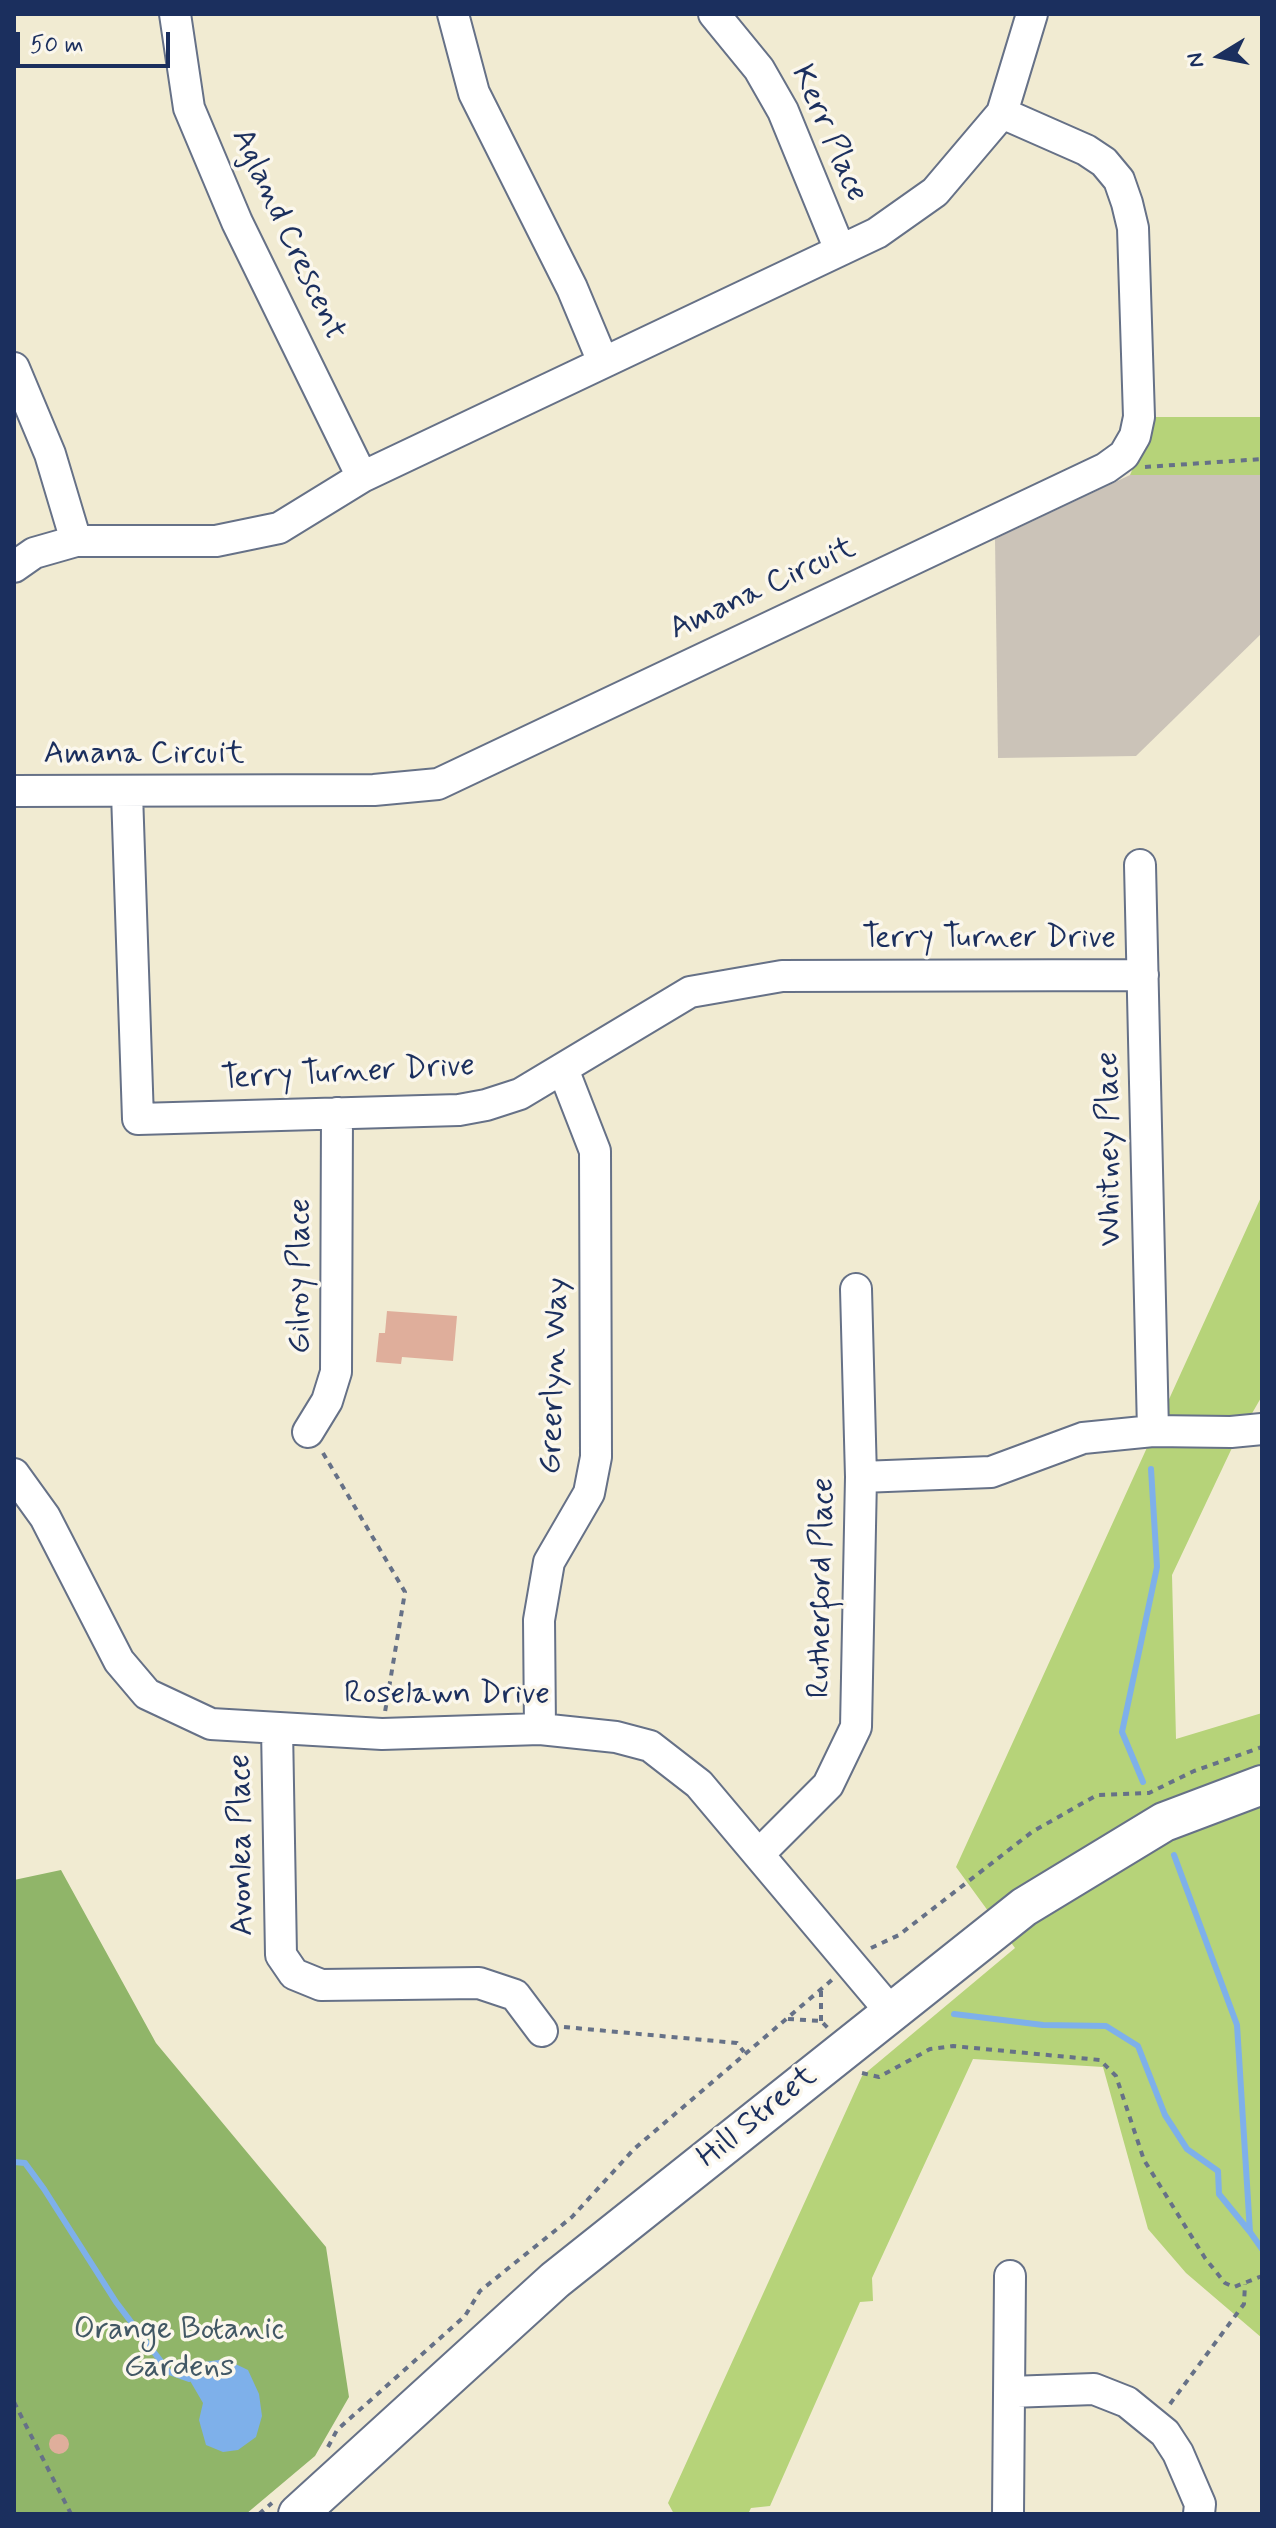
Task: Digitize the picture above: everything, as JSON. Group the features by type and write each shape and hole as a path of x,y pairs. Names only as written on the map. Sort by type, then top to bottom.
{"main road":[{"name":"Hill Street","path":"288,2505 555,2280 834,2035 891,2012 1024,1907 1164,1822 1262,1785"}],"street":[{"name":"Agland Crescent","path":"175,14 189,108 237,222 362,477"},
{"path":"453,14 474,93 572,288 603,362"},
{"name":"Kerr Place","path":"714,14 759,69 783,111 840,250"},
{"path":"14,567 34,553 76,541 191,542 249,537 279,528 362,477 840,250 907,215 935,192 1002,113 1032,14"},
{"path":"1002,113 1086,150 1104,162 1119,180 1127,203 1133,228 1139,417 1135,436 1124,455 1115,461"},
{"path":"14,368 50,454 76,541"},
{"name":"Amana Circuit","path":"14,791 374,790 438,784 1115,461"},
{"name":"Terry Turner Drive","path":"127,793 138,1119 459,1110 486,1105 520,1094 690,992 782,976 1143,975"},
{"name":"Whitney Place","path":"1140,865 1153,1431"},
{"name":"Greerlyn Way","path":"540,1729 539,1620 549,1562 589,1493 596,1457 595,1151 563,1069"},
{"name":"Gilroy Place","path":"308,1432 327,1401 336,1372 337,1113"},
{"name":"Rutherford Place","path":"759,1854 828,1785 856,1727 861,1477 856,1289"},
{"path":"861,1477 991,1472 1083,1438 1153,1431 1231,1432 1262,1429"},
{"name":"Roselawn Drive","path":"14,1474 45,1517 119,1661 147,1694 211,1724 382,1734 540,1729 616,1737 650,1746 673,1760 699,1784 891,2012"},
{"name":"Avonlea Place","path":"277,1728 281,1955 294,1974 321,1985 479,1983 515,1995 542,2031"},
{"path":"1008,2514 1010,2276"},
{"path":"1010,2392 1094,2389 1127,2402 1165,2433 1178,2453 1200,2504 1199,2514"}],"path":[{"path":"1115,461 1127,468 1262,459"},
{"path":"308,1432 332,1465 405,1592 382,1734"},
{"path":"326,2450 337,2430 465,2316 480,2291 572,2217 634,2149 852,1963 899,1935 1032,1832 1097,1795 1149,1793 1194,1771 1262,1747"},
{"path":"821,1989 834,2035 862,2073 879,2077 930,2049 953,2046 1087,2057 1106,2063 1116,2076 1144,2160 1175,2214 1225,2283 1234,2287 1262,2276"},
{"path":"786,2019 834,2035"},
{"path":"542,2031 569,2026 737,2043 744,2052"},
{"path":"1165,2433 1170,2401 1244,2304 1245,2284"},
{"path":"14,2402 71,2514"},
{"path":"259,2514 288,2505"}],"shaded area":[{"path":"1130,475 1262,475 1262,633 1136,756 998,758 995,539"}],"green space":[{"path":"1155,417 1262,417 1262,475 1130,475"},
{"path":"1262,1195 1262,1396 1231,1450 1172,1575 1176,1739 1262,1713 1262,2338 1186,2273 1148,2229 1103,2067 973,2059 872,2278 873,2301 860,2302 770,2506 751,2508 748,2514 674,2514 668,2503 862,2076 1015,1948 956,1867"},
{"name":"Orange Botanic Gardens","path":"61,1870 156,2043 326,2247 349,2397 315,2456 246,2514 14,2514 14,1880"}],"water":[{"path":"225,2359 248,2370 259,2394 262,2416 256,2437 238,2450 223,2452 206,2445 199,2420 203,2403 189,2379 191,2364"}],"building":[{"path":"387,1311 457,1316 453,1361 402,1357 401,1364 376,1362 379,1333 385,1333"},
{"path":"55,2434 63,2434 69,2444 63,2454 55,2454 49,2448 49,2440"}],"waterway":[{"path":"1143,1782 1122,1732 1157,1567 1151,1469"},
{"path":"1174,1855 1237,2025 1250,2232 1262,2249"},
{"path":"954,2014 1043,2025 1106,2026 1138,2046 1165,2115 1187,2149 1218,2171 1219,2194 1250,2232"},
{"path":"14,2162 25,2163 116,2302 169,2372 189,2379"}]}
